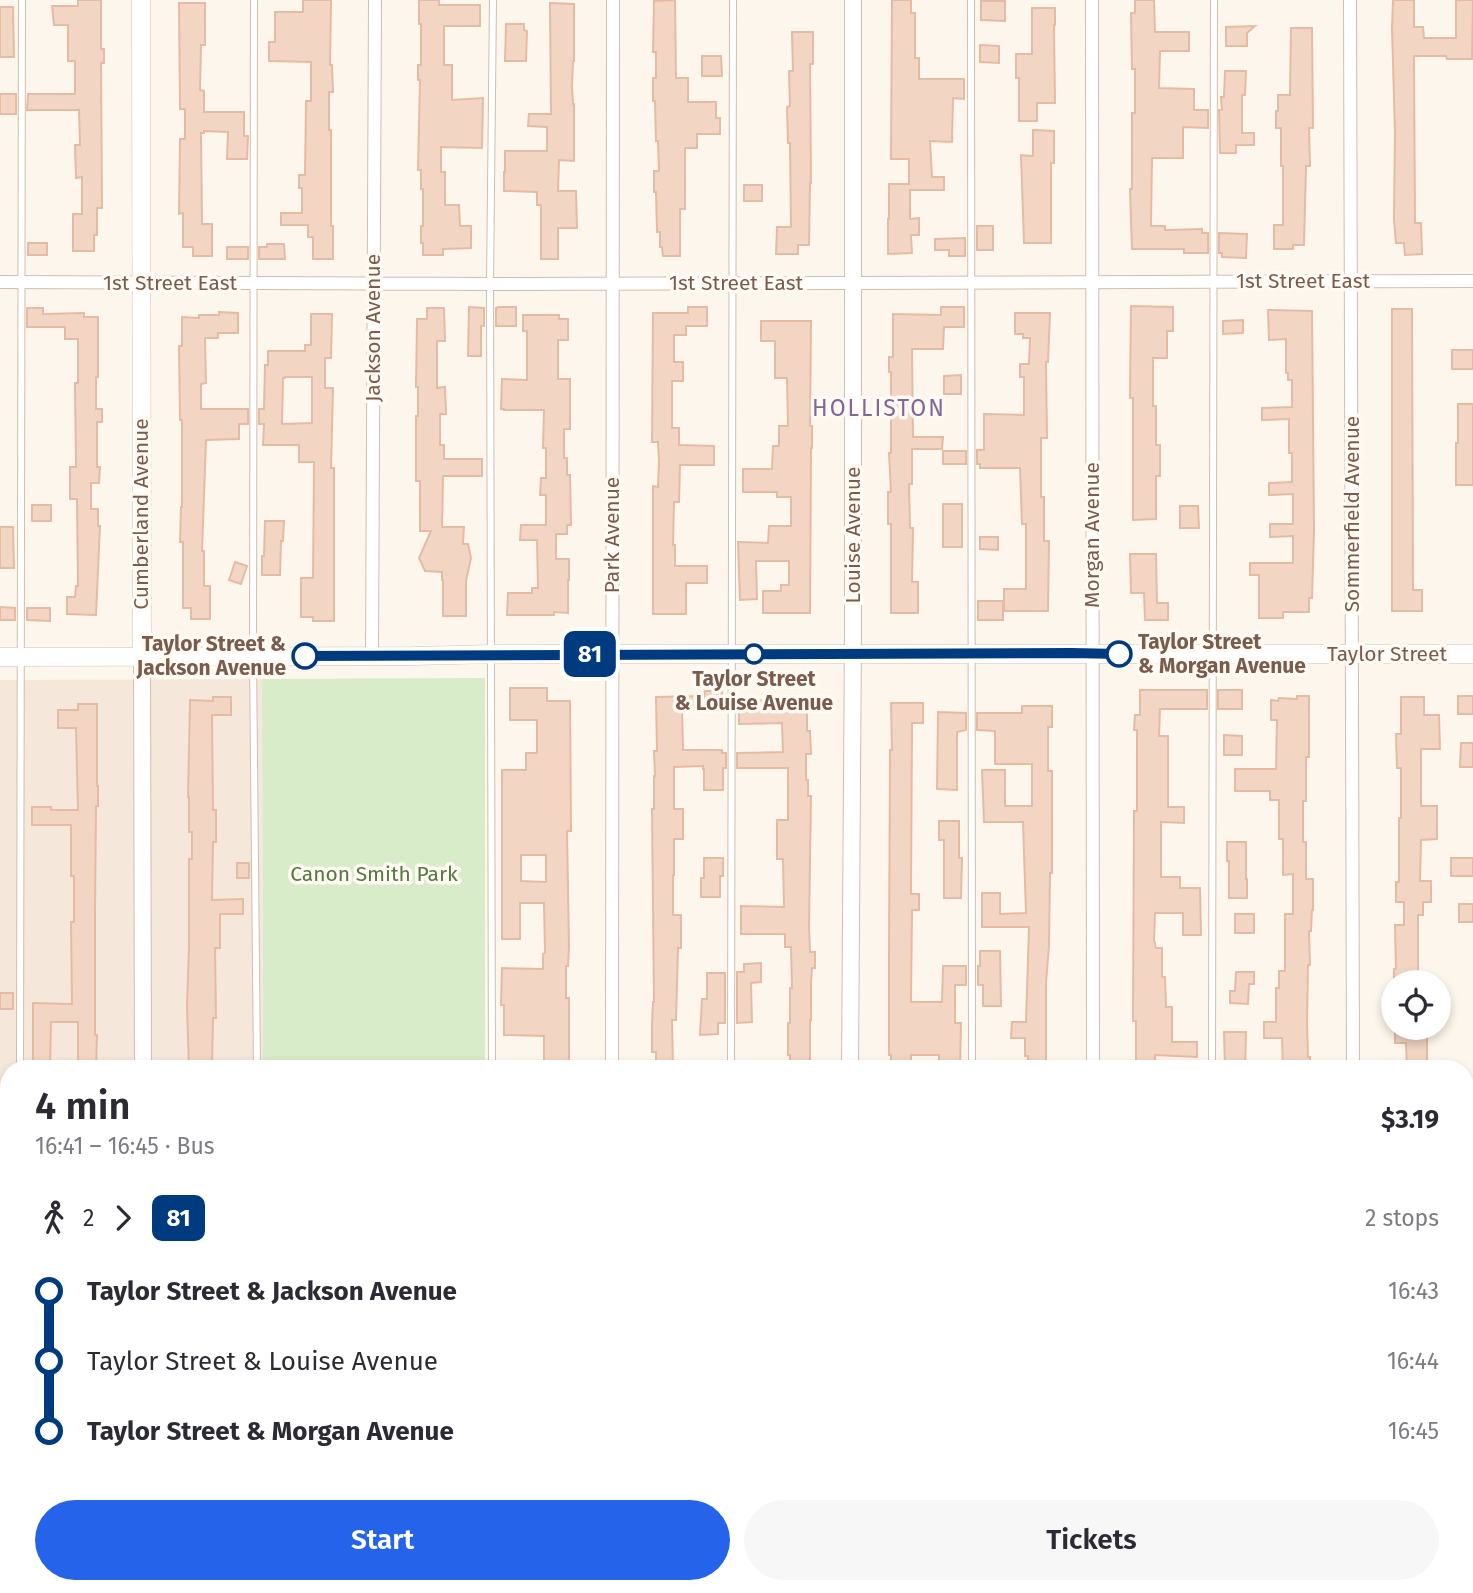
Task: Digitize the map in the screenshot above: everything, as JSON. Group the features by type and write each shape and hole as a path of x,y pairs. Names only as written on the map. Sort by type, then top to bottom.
{"main road":[{"name":"Cumberland Avenue","path":"141,0 142,657"},
{"name":"Taylor Street","path":"0,657 1473,654"}],"street":[{"name":"Jackson Avenue","path":"372,656 375,0"},
{"name":"Park Avenue","path":"612,1060 613,0"},
{"name":"Louise Avenue","path":"850,1060 853,0"},
{"name":"Morgan Avenue","path":"1092,0 1093,1060"},
{"name":"Sommerfield Avenue","path":"1350,0 1353,1060"},
{"name":"1st Street East","path":"0,282 490,284 1473,281"},
{"name":"Cumberland Avenue","path":"142,657 144,1060"}],"lane":[{"path":"20,1060 22,0"},
{"path":"254,0 253,656 257,1060"},
{"path":"492,1060 490,284 493,0"},
{"path":"731,1060 733,0"},
{"path":"971,0 972,1060"},
{"path":"1212,1060 1213,0"}],"shaded area":[{"path":"262,679 263,1060 0,1060 0,680"}],"green space":[{"name":"Canon Smith Park","path":"485,678 485,1060 263,1060 262,679"}],"building":[{"path":"78,0 101,0 101,49 104,49 104,63 101,63 102,208 97,208 94,251 73,251 73,214 82,214 82,177 76,178 75,145 80,145 79,110 27,110 28,94 75,94 75,61 68,61 68,25 54,25 52,6 78,6"},
{"path":"303,0 331,0 330,65 333,92 329,92 329,130 333,259 313,259 313,237 308,237 308,225 281,225 281,213 302,213 299,175 305,175 306,101 311,101 311,62 269,61 269,42 275,42 275,12 303,12"},
{"path":"419,0 439,0 439,5 480,5 480,26 444,26 444,65 452,65 452,100 483,98 482,148 441,147 441,172 445,172 445,205 459,205 460,226 471,226 471,248 443,249 443,255 423,255 421,243 423,189 421,170 418,170 418,65 421,65"},
{"path":"675,0 676,78 688,78 688,102 716,102 720,134 697,134 697,148 685,148 685,209 680,209 680,256 663,256 660,232 657,232 654,192 654,171 659,171 653,101 653,78 656,78 656,52 653,52 654,1"},
{"path":"892,0 911,0 911,13 915,13 915,58 919,58 919,79 964,79 964,99 953,98 952,142 930,141 932,177 944,177 944,190 910,190 910,219 919,218 919,235 911,235 912,253 888,254 889,184 909,184 909,159 891,159"},
{"path":"1135,0 1154,0 1155,32 1189,32 1189,51 1160,51 1159,88 1194,89 1194,110 1208,110 1208,128 1183,127 1183,158 1152,158 1151,226 1165,226 1165,230 1202,229 1202,233 1208,233 1208,253 1184,253 1184,249 1132,249 1130,189 1135,69 1132,69 1131,13 1135,13"},
{"path":"1393,0 1414,0 1414,27 1423,27 1424,38 1456,38 1456,0 1473,0 1472,59 1414,56 1415,223 1421,223 1422,254 1405,255 1404,243 1396,243"},
{"path":"981,1 1005,1 1005,21 981,20"},
{"path":"179,3 205,3 205,45 201,45 200,90 204,91 204,112 244,112 244,136 248,136 247,159 227,159 228,132 201,133 202,224 212,224 212,256 193,256 193,247 183,247 183,213 179,214 180,139 185,139 185,109 180,109"},
{"path":"550,3 574,4 574,161 559,160 558,191 576,191 577,228 558,228 558,259 541,259 541,205 537,205 537,192 504,191 504,172 505,151 547,151 547,127 528,126 529,114 551,114"},
{"path":"0,7 13,7 14,57 0,57"},
{"path":"1032,8 1055,8 1055,103 1037,103 1037,121 1019,121 1016,54 1032,54"},
{"path":"506,24 524,24 524,30 527,31 526,61 505,61"},
{"path":"1255,26 1247,33 1247,46 1226,46 1226,27"},
{"path":"1291,28 1312,28 1313,128 1309,128 1310,166 1306,166 1304,245 1293,245 1293,249 1274,249 1274,225 1283,225 1281,128 1276,128 1276,111 1278,95 1290,95"},
{"path":"792,32 813,32 813,64 810,64 809,245 798,245 798,254 776,254 777,227 791,227 787,107 790,106 789,71 793,71"},
{"path":"980,45 999,46 999,63 980,62"},
{"path":"702,56 721,56 722,76 702,76"},
{"path":"1225,71 1246,71 1245,95 1242,95 1242,133 1254,133 1254,145 1236,145 1236,153 1220,153 1219,110 1222,110 1221,97 1224,97"},
{"path":"0,94 16,94 16,114 0,114"},
{"path":"1033,130 1054,131 1054,163 1051,163 1051,243 1024,243 1021,155 1033,156"},
{"path":"744,185 762,185 762,201 744,201"},
{"path":"977,226 993,226 993,250 977,250"},
{"path":"1219,233 1247,234 1246,258 1222,257 1222,253 1219,253"},
{"path":"965,238 965,256 949,256 949,250 935,250 935,239"},
{"path":"28,243 47,243 47,255 28,255"},
{"path":"267,244 284,244 285,259 259,259 259,247 267,247"},
{"path":"227,247 248,247 248,259 227,259"},
{"path":"1131,306 1173,307 1173,331 1167,331 1167,358 1153,358 1156,445 1160,445 1160,476 1156,476 1156,519 1133,520"},
{"path":"469,307 484,308 481,356 468,356"},
{"path":"516,307 516,326 496,326 496,308"},
{"path":"688,307 707,307 707,326 686,326 686,335 674,335 674,362 683,362 683,381 672,381 672,428 679,428 679,445 714,446 714,465 680,465 679,502 674,502 673,545 675,566 707,566 707,583 686,583 686,614 653,614 653,486 658,487 659,460 658,442 652,442 653,313 688,313"},
{"path":"941,307 964,307 964,327 944,327 943,349 912,349 913,437 943,437 942,449 912,449 912,484 909,484 910,528 913,528 912,582 918,582 918,613 891,613 891,524 888,524 888,492 891,492 889,357 893,357 893,314 941,315"},
{"path":"27,308 43,308 43,314 84,313 84,317 98,317 96,409 102,409 102,422 97,422 99,483 91,483 91,509 98,509 100,526 96,615 67,614 67,597 75,597 78,586 77,499 70,499 70,467 76,467 75,383 78,383 78,339 65,339 65,327 27,327"},
{"path":"427,308 444,308 445,341 437,341 437,388 445,387 446,414 440,414 440,445 444,445 444,459 482,459 482,476 443,476 442,527 464,527 463,544 468,544 471,558 466,581 466,616 443,616 442,572 425,571 419,558 431,531 420,531 420,481 416,481 417,319 427,319"},
{"path":"1392,309 1412,309 1413,590 1422,590 1422,611 1392,611"},
{"path":"1268,310 1312,311 1312,598 1309,598 1309,612 1283,612 1283,618 1259,618 1259,575 1250,575 1250,563 1293,563 1293,536 1270,537 1270,524 1293,524 1293,494 1269,495 1269,483 1292,482 1292,453 1289,453 1289,419 1262,420 1262,408 1292,407 1292,380 1288,380 1286,373 1286,339 1269,340"},
{"path":"219,312 238,313 238,333 218,333 218,338 205,338 206,383 201,384 201,409 248,409 248,424 239,424 239,439 206,440 202,551 204,586 210,586 210,619 191,619 191,608 183,608 183,542 180,542 182,420 179,346 182,346 182,317 199,318 199,315 219,315"},
{"path":"1015,313 1050,313 1046,362 1047,438 1041,438 1044,541 1049,541 1048,611 1004,611 1004,589 1026,589 1026,524 1022,524 1020,468 980,468 980,464 977,464 977,450 984,450 984,414 1024,415 1024,377 1020,377 1020,364 1029,364 1030,338 1015,334"},
{"path":"311,314 332,314 331,358 325,358 325,388 333,388 331,468 334,468 334,621 313,621 313,617 301,617 301,578 313,578 314,462 299,462 299,445 263,445 264,424 259,424 259,409 264,409 268,351 305,351 305,345 311,345","holes":["312,377 312,423 282,424 283,378"]},
{"path":"523,315 559,315 559,319 568,319 568,340 558,340 558,379 570,379 570,429 564,429 564,458 567,458 567,475 570,475 571,525 567,525 567,534 556,534 556,559 569,559 568,613 554,612 554,615 507,615 508,593 532,593 532,588 538,588 537,540 520,540 521,525 546,525 546,495 540,495 541,478 546,478 546,448 543,448 544,410 501,409 502,379 527,380 527,331 523,331"},
{"path":"1243,320 1243,333 1223,334 1223,321"},
{"path":"761,321 811,321 810,613 763,613 763,591 781,591 781,585 789,585 789,561 756,561 757,599 740,600 738,542 768,543 769,526 791,526 791,497 777,497 777,492 743,492 743,469 772,469 773,446 779,446 779,426 788,426 787,378 775,378 775,341 761,341"},
{"path":"1452,350 1473,350 1473,369 1452,369"},
{"path":"961,375 961,394 944,394 944,376"},
{"path":"1458,404 1473,404 1473,485 1456,485"},
{"path":"943,451 966,451 966,464 943,464"},
{"path":"943,504 962,504 962,547 943,547"},
{"path":"32,505 51,505 51,521 32,521"},
{"path":"1180,506 1198,506 1199,528 1180,528"},
{"path":"265,521 284,521 280,575 262,575"},
{"path":"0,527 13,527 14,568 0,568"},
{"path":"980,537 998,537 998,550 980,549"},
{"path":"1130,554 1156,554 1157,603 1168,603 1168,620 1145,620 1144,593 1131,593"},
{"path":"235,562 247,566 241,584 229,580"},
{"path":"978,601 1003,601 1003,620 978,620"},
{"path":"0,607 15,608 15,620 0,620"},
{"path":"27,608 50,608 50,621 27,620"},
{"path":"510,688 547,688 547,701 570,701 571,831 567,831 569,947 566,966 569,1060 544,1060 544,1036 504,1035 504,1005 501,1005 502,968 543,969 544,903 520,903 520,939 502,939 502,770 526,770 526,753 537,753 537,720 510,720","holes":["521,855 546,855 546,882 521,881"]},
{"path":"1140,690 1207,690 1207,709 1160,709 1159,736 1168,736 1168,807 1184,807 1184,823 1161,822 1161,877 1180,877 1180,888 1200,888 1201,935 1183,935 1183,913 1155,913 1154,940 1156,948 1162,948 1166,1007 1172,1007 1172,1042 1197,1042 1197,1057 1155,1055 1155,1060 1136,1060 1136,1021 1133,1021 1137,730 1134,730 1135,715 1140,715"},
{"path":"1218,690 1242,690 1242,709 1218,709"},
{"path":"705,691 722,691 722,710 682,710 683,750 722,750 722,753 726,753 726,768 723,768 723,790 704,790 703,766 674,767 674,809 683,809 683,839 674,839 673,875 673,915 681,915 681,948 678,948 676,1020 672,1020 673,1060 656,1060 656,1052 652,1052 652,809 654,751 657,751 656,697 704,696"},
{"path":"1297,696 1309,696 1309,757 1306,757 1303,842 1306,842 1306,879 1313,879 1307,1022 1310,1060 1283,1060 1282,1038 1264,1038 1264,1022 1276,1022 1279,971 1285,971 1285,914 1293,914 1293,874 1283,875 1279,800 1270,800 1270,791 1235,791 1235,769 1276,769 1277,720 1271,720 1271,700 1297,699"},
{"path":"1458,696 1473,696 1473,714 1458,714"},
{"path":"213,697 231,697 231,715 212,715 216,842 213,842 212,900 243,899 243,914 220,914 220,948 215,948 216,1018 213,1018 212,1060 189,1060 189,859 192,859 188,797 190,700 213,701"},
{"path":"1401,697 1424,697 1424,715 1439,715 1440,749 1421,749 1421,806 1437,806 1437,839 1421,840 1420,881 1431,881 1431,902 1423,902 1423,915 1418,915 1418,970 1394,970 1395,925 1404,925 1404,902 1396,902 1396,882 1399,882 1401,768 1397,768 1396,734 1401,734"},
{"path":"739,700 807,704 807,731 810,731 811,754 806,754 806,780 808,796 811,796 809,927 810,952 815,952 811,983 810,1060 790,1060 788,1055 792,988 791,947 785,947 785,934 741,934 741,906 784,907 783,859 777,859 777,820 788,820 788,768 737,768 737,753 783,752 782,723 739,724"},
{"path":"891,703 923,703 923,723 912,723 911,894 919,894 919,910 912,910 911,1002 942,1002 943,966 966,966 966,985 955,985 955,1023 961,1023 960,1060 939,1060 939,1055 911,1055 911,1060 891,1060 889,1055"},
{"path":"78,704 97,704 96,1060 78,1060 78,1022 51,1022 50,1060 33,1060 33,1003 72,1004 71,922 74,922 74,876 71,876 71,825 32,825 32,807 78,810 76,728 58,728 58,710 78,710"},
{"path":"1022,706 1052,706 1052,727 1048,727 1048,771 1052,771 1052,873 1046,983 1046,1060 1028,1060 1028,1056 1025,1056 1025,1038 1011,1038 1012,1022 1026,1022 1029,927 982,927 982,893 1000,893 1000,914 1026,913 1023,822 984,822 982,770 1005,770 1005,806 1032,806 1032,764 995,764 995,731 977,730 977,713 1022,713"},
{"path":"938,712 966,713 966,730 957,732 957,790 937,789"},
{"path":"1224,735 1242,736 1242,755 1224,755"},
{"path":"1461,743 1473,743 1473,767 1460,767"},
{"path":"939,821 959,821 961,898 944,898 944,840 939,840"},
{"path":"1227,842 1246,842 1247,898 1229,898"},
{"path":"704,858 723,858 720,897 701,897"},
{"path":"1451,858 1473,858 1473,876 1451,876"},
{"path":"237,863 249,863 249,878 237,878"},
{"path":"1459,904 1473,904 1473,922 1459,922"},
{"path":"1235,914 1254,914 1254,933 1235,933"},
{"path":"980,951 1000,951 1001,1006 983,1006 983,985 978,985"},
{"path":"761,963 761,982 751,983 752,1022 737,1023 737,972 744,972 744,964"},
{"path":"1236,972 1254,972 1254,984 1249,984 1248,1004 1230,1003 1230,991 1235,991"},
{"path":"707,973 725,973 725,1023 718,1023 718,1034 700,1035 702,999 707,999"},
{"path":"0,993 13,993 13,1009 0,1009"},
{"path":"1224,1032 1246,1032 1245,1060 1225,1060"},
{"path":"1395,1040 1427,1040 1427,1060 1407,1060 1406,1043 1395,1043"}],"bus line":[{"name":"81","path":"305,656 1119,654"}],"place":[{"name":"Taylor Street & Louise Avenue","path":"754,654"},
{"name":"Taylor Street & Morgan Avenue","path":"1119,654"},
{"name":"Taylor Street & Jackson Avenue","path":"305,656"}],"district":[{"name":"HOLLISTON","path":"879,408"}]}
